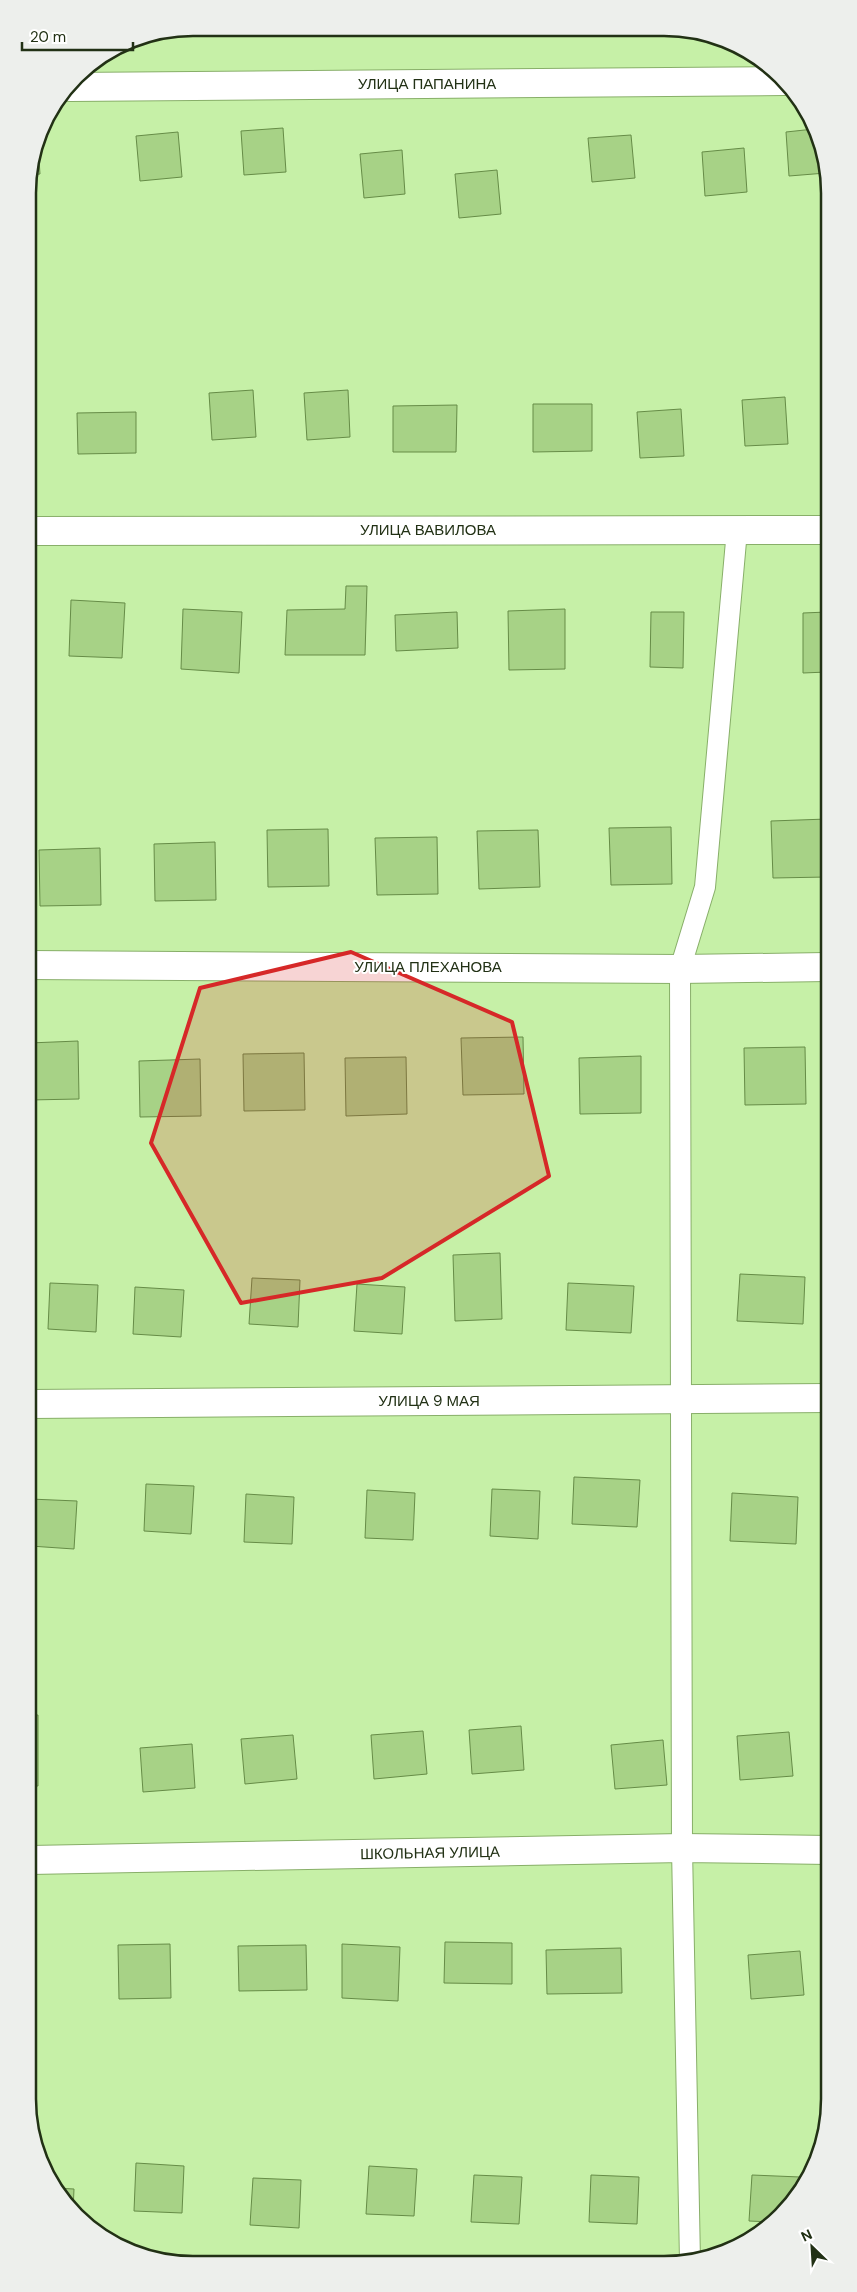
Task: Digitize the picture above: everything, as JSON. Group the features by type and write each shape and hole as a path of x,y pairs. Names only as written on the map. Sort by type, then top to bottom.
{"street":[{"name":"УЛИЦА ПАПАНИНА","path":"78,87 774,81"},
{"name":"УЛИЦА ВАВИЛОВА","path":"37,531 821,530"},
{"name":"УЛИЦА ПЛЕХАНОВА","path":"37,965 680,969 821,967"},
{"name":"УЛИЦА 9 МАЯ","path":"36,1404 820,1398"},
{"name":"ШКОЛЬНАЯ УЛИЦА","path":"36,1860 682,1848 820,1850"}],"lane":[{"path":"690,2253 682,1848 679,1399 680,969 705,887 738,530"}],"highlighted area":[{"path":"351,952 512,1022 549,1176 382,1278 241,1303 151,1143 200,988"}],"building":[{"path":"283,128 286,172 244,175 241,131"},
{"path":"807,130 818,163 819,174 789,176 786,132"},
{"path":"178,132 182,177 140,181 136,136"},
{"path":"631,135 635,178 592,182 588,138"},
{"path":"744,148 747,192 705,196 702,152"},
{"path":"402,150 405,194 364,198 360,154"},
{"path":"497,170 501,214 459,218 455,174"},
{"path":"253,390 256,437 212,440 209,393"},
{"path":"348,390 350,437 307,440 304,393"},
{"path":"785,397 788,444 745,446 742,400"},
{"path":"533,404 592,404 592,451 533,452"},
{"path":"457,405 456,452 393,452 393,406"},
{"path":"681,409 684,456 640,458 637,412"},
{"path":"136,412 136,453 78,454 77,413"},
{"path":"346,586 367,586 365,655 285,655 287,610 345,609"},
{"path":"71,600 125,603 122,658 69,656"},
{"path":"183,609 242,612 239,673 181,669"},
{"path":"565,609 565,669 509,670 508,611"},
{"path":"457,612 458,648 396,651 395,615"},
{"path":"651,612 684,612 683,668 650,667"},
{"path":"821,612 821,672 803,673 803,613"},
{"path":"821,819 821,877 773,878 771,821"},
{"path":"671,827 672,884 611,885 609,828"},
{"path":"328,829 329,886 268,887 267,830"},
{"path":"538,830 540,887 479,889 477,831"},
{"path":"437,837 438,894 377,895 375,838"},
{"path":"215,842 216,900 155,901 154,844"},
{"path":"100,848 101,905 40,906 39,850"},
{"path":"523,1037 524,1094 463,1095 461,1038"},
{"path":"78,1041 79,1099 37,1100 37,1043"},
{"path":"805,1047 806,1104 745,1105 744,1048"},
{"path":"304,1053 305,1110 244,1111 243,1054"},
{"path":"641,1056 641,1113 580,1114 579,1058"},
{"path":"406,1057 407,1114 346,1116 345,1058"},
{"path":"200,1059 201,1116 140,1117 139,1061"},
{"path":"500,1253 502,1319 455,1321 453,1255"},
{"path":"740,1274 805,1277 803,1324 737,1321"},
{"path":"252,1278 300,1280 298,1327 249,1324"},
{"path":"50,1283 98,1285 96,1332 48,1329"},
{"path":"568,1283 634,1286 631,1333 566,1330"},
{"path":"357,1284 405,1287 402,1334 354,1331"},
{"path":"135,1287 184,1290 181,1337 133,1334"},
{"path":"574,1477 640,1480 637,1527 572,1524"},
{"path":"146,1484 194,1486 191,1534 144,1531"},
{"path":"492,1489 540,1491 538,1539 490,1536"},
{"path":"367,1490 415,1493 413,1540 365,1538"},
{"path":"732,1493 798,1497 796,1544 730,1541"},
{"path":"246,1494 294,1497 292,1544 244,1542"},
{"path":"36,1499 77,1501 74,1549 36,1546"},
{"path":"36,1715 38,1715 38,1786 36,1786"},
{"path":"521,1726 524,1770 472,1774 469,1730"},
{"path":"423,1731 427,1774 374,1779 371,1735"},
{"path":"789,1732 793,1776 740,1780 737,1736"},
{"path":"293,1735 297,1779 245,1784 241,1739"},
{"path":"663,1740 667,1785 615,1789 611,1745"},
{"path":"192,1744 195,1788 143,1792 140,1748"},
{"path":"445,1942 512,1943 512,1984 444,1983"},
{"path":"170,1944 171,1998 119,1999 118,1945"},
{"path":"342,1944 400,1947 398,2001 342,1998"},
{"path":"306,1945 307,1990 239,1991 238,1946"},
{"path":"621,1948 622,1993 547,1994 546,1950"},
{"path":"800,1951 804,1995 751,1999 748,1955"},
{"path":"136,2163 184,2166 182,2213 134,2211"},
{"path":"369,2166 417,2169 414,2216 366,2214"},
{"path":"474,2175 522,2177 519,2224 471,2222"},
{"path":"591,2175 639,2177 637,2224 589,2222"},
{"path":"752,2175 800,2177 775,2210 761,2222 749,2221"},
{"path":"253,2178 301,2180 299,2228 250,2225"},
{"path":"65,2189 74,2189 74,2200"}]}
